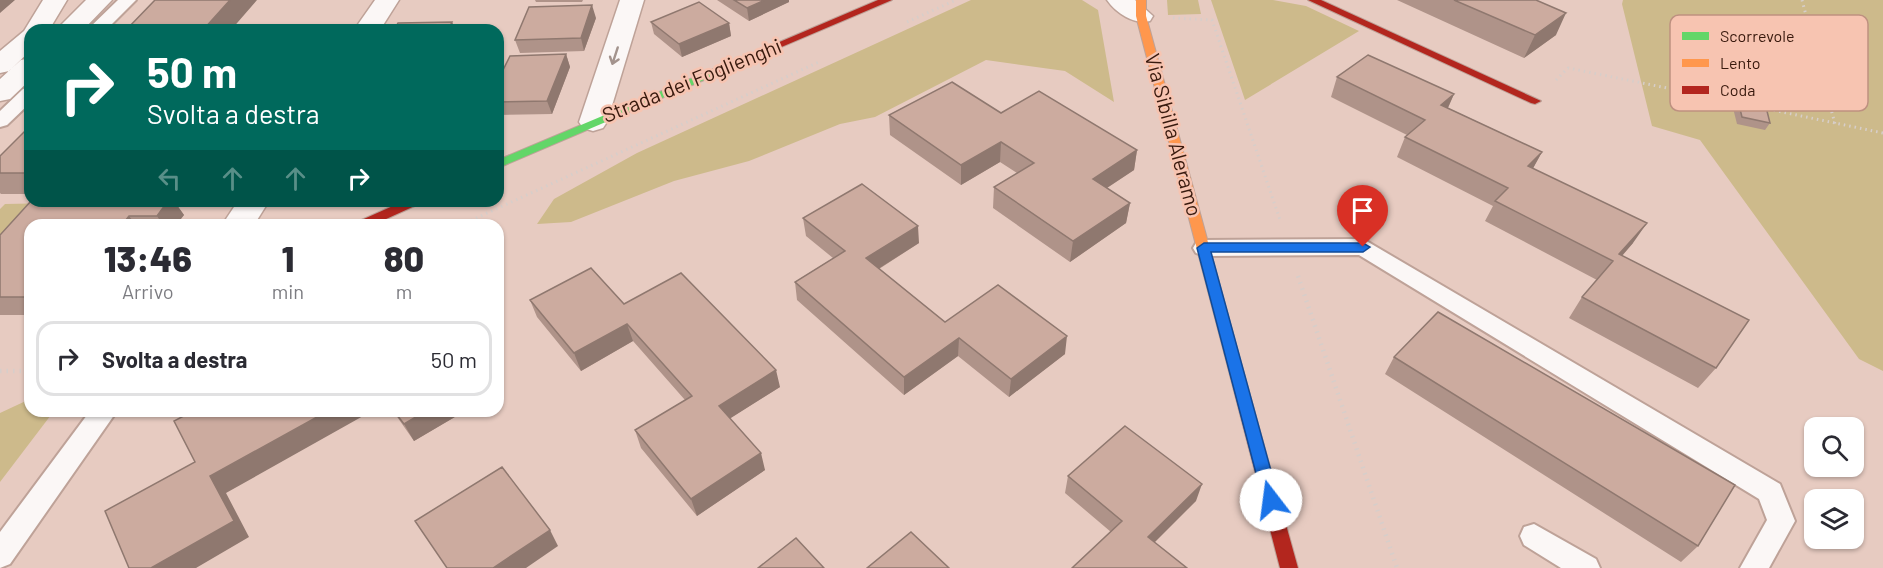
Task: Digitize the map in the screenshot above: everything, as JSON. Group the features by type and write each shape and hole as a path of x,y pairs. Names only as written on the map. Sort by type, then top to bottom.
{"street":[{"path":"40,24 56,0"},
{"path":"75,24 100,0"},
{"path":"371,24 387,0"},
{"path":"593,122 632,0"},
{"name":"Strada dei Foglienghi","path":"504,161 887,0"},
{"name":"Via Sibilla Aleramo","path":"1119,0 1141,8 1289,568"},
{"path":"1312,0 1535,101"},
{"path":"0,65 24,43"},
{"path":"0,93 24,71"},
{"path":"375,219 402,207"}],"lane":[{"path":"102,24 128,0"},
{"path":"0,121 24,99"},
{"path":"1204,248 1363,247 1770,492 1781,520 1754,568"},
{"path":"0,555 100,417"},
{"path":"1534,536 1586,568"}],"path":[{"path":"902,24 956,0"},
{"path":"1802,0 1806,15"},
{"path":"504,205 827,59"},
{"path":"1535,101 1568,68 1670,88"},
{"path":"1777,111 1883,133"},
{"path":"1832,111 1835,124"},
{"path":"474,219 501,207"},
{"path":"0,370 24,371"}],"shaded area":[{"path":"971,0 1082,0 1098,10 1114,102 1065,71 986,60 875,117 840,124 749,161 674,181 571,222 537,224 554,199 637,153"},
{"path":"1167,0 1198,0 1201,14 1168,15"},
{"path":"1211,0 1273,0 1306,6 1359,31 1245,100"},
{"path":"1623,0 1883,0 1883,371 1859,359 1700,140 1652,126 1622,4"},
{"path":"5,204 51,207 37,219 24,219 24,233 0,267 0,209"},
{"path":"24,402 24,417 49,417 0,482 0,413"}],"building":[{"path":"155,0 230,0 208,24 132,24"},
{"path":"734,0 765,0 747,8"},
{"path":"1454,0 1536,0 1566,13 1535,35"},
{"path":"699,2 729,23 679,44 651,22"},
{"path":"592,5 581,38 515,40 529,7"},
{"path":"452,22 451,24 398,23"},
{"path":"566,54 547,101 504,102 504,68 510,56"},
{"path":"1368,55 1454,94 1441,105 1542,152 1528,166 1647,223 1619,254 1749,320 1716,368 1582,297 1613,261 1495,201 1508,188 1405,137 1425,120 1337,77"},
{"path":"952,82 1001,113 1039,91 1137,150 1093,179 1130,203 1073,241 994,187 1034,163 1001,142 961,165 889,115"},
{"path":"1740,111 1767,111 1770,123 1742,117"},
{"path":"24,132 24,173 0,173 0,156"},
{"path":"862,184 918,226 866,258 945,322 998,285 1067,336 1011,379 959,338 904,377 795,282 845,251 803,218"},
{"path":"26,207 164,207 157,216 129,216 127,219 24,219 24,297 0,297 0,235"},
{"path":"591,268 624,304 681,273 776,370 719,406 761,453 691,499 635,430 692,396 627,324 574,353 530,300"},
{"path":"1438,312 1735,485 1698,546 1394,357"},
{"path":"182,417 317,417 210,476 234,521 151,568 129,568 105,511 195,462 174,421"},
{"path":"399,417 416,417 404,424"},
{"path":"1125,426 1202,484 1148,537 1187,568 1072,568 1122,521 1068,476"},
{"path":"502,467 550,530 493,568 447,568 415,521"},
{"path":"911,532 949,568 867,568"},
{"path":"796,538 824,568 758,568"}],"traffic: fast":[{"path":"504,161 714,72"}],"traffic: slow":[{"path":"1141,0 1141,16 1231,352"}],"traffic: jam":[{"path":"714,72 887,0"},
{"path":"1313,0 1535,101"},
{"path":"375,219 402,207"},
{"path":"1231,352 1289,568"}],"route":[{"path":"1271,500 1204,248 1363,247"}]}
